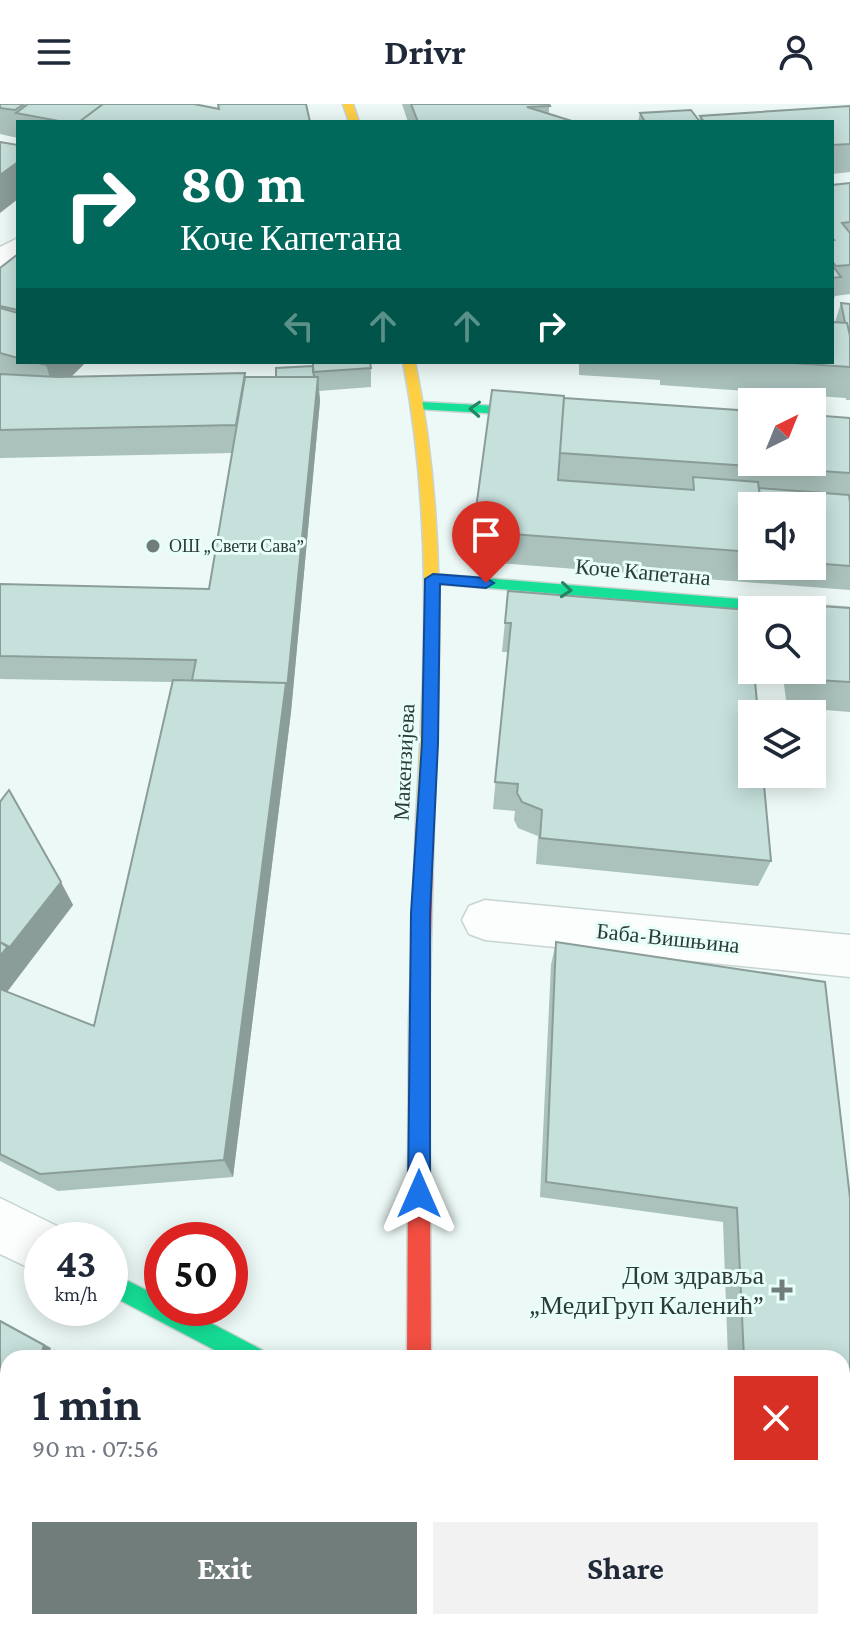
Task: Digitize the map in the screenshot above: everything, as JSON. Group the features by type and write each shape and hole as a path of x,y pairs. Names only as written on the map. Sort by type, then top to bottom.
{"main road":[{"name":"Макензијева","path":"410,364 421,406 433,579 430,743 421,913 419,1350"},
{"path":"421,406 570,414"},
{"name":"Коче Капетана","path":"433,579 850,613"},
{"path":"128,1292 239,1350"}],"street":[{"path":"0,261 16,248"},
{"name":"Баба-Вишњина","path":"485,920 838,955"},
{"path":"0,1225 24,1238"}],"building":[{"path":"0,104 24,104 15,110 0,108"},
{"path":"28,104 103,104 82,120 53,120 16,113"},
{"path":"103,104 194,104 219,109 218,104 306,104 310,120 82,120"},
{"path":"411,104 549,104 527,107 569,120 417,120"},
{"path":"850,106 850,144 834,145 834,120 703,120 700,116"},
{"path":"691,110 698,120 644,120 640,113"},
{"path":"0,142 16,145 16,163 0,175"},
{"path":"850,183 850,222 842,223 850,233 850,265 834,264 834,185"},
{"path":"16,256 16,310 0,306 0,268"},
{"path":"841,303 850,304 850,336 845,323"},
{"path":"0,308 16,312 16,357 0,353"},
{"path":"834,322 847,323 850,367 807,364 834,364"},
{"path":"313,364 370,364 371,368 313,372"},
{"path":"313,366 314,377 276,377 276,368"},
{"path":"245,373 236,425 0,430 0,374 58,377"},
{"path":"245,377 318,377 287,689 286,683 192,680 196,660 0,656 0,584 209,589"},
{"path":"492,390 564,396 558,480 694,490 693,477 758,482 759,492 738,492 738,551 473,531"},
{"path":"564,398 738,410 738,465 560,453"},
{"path":"826,416 850,418 850,473 826,471"},
{"path":"759,488 810,492 759,492"},
{"path":"826,493 849,495 850,566 826,564"},
{"path":"508,591 738,609 738,684 755,684 757,700 738,700 738,788 764,788 771,861 540,838 542,810 522,802 517,793 518,784 495,782 511,623 505,623"},
{"path":"826,606 850,608 850,682 826,681"},
{"path":"173,680 286,683 224,1160 40,1174 0,1154 0,989 94,1026"},
{"path":"9,790 61,882 9,948 0,942 0,802"},
{"path":"0,942 8,946 0,956"},
{"name":"Дом здравља „МедиГруп Каленић”","path":"556,942 825,982 850,1198 850,1350 744,1350 737,1208 546,1182"},
{"path":"0,1321 44,1345 42,1350 0,1350"}],"traffic: fast":[{"path":"421,406 550,413"},
{"path":"433,579 850,613"},
{"path":"128,1292 239,1350"}],"traffic: slow":[{"path":"348,104 353,120"},
{"path":"409,364 428,475 432,532 433,648 425,820"}],"traffic: jam":[{"path":"419,1350 419,1022 425,820"}],"place":[{"name":"ОШ „Свети Сава”","path":"153,546"},
{"name":"Дом здравља „МедиГруп Каленић”","path":"782,1290"}],"route":[{"path":"419,1194 421,913 432,691 433,579 486,583"}]}
